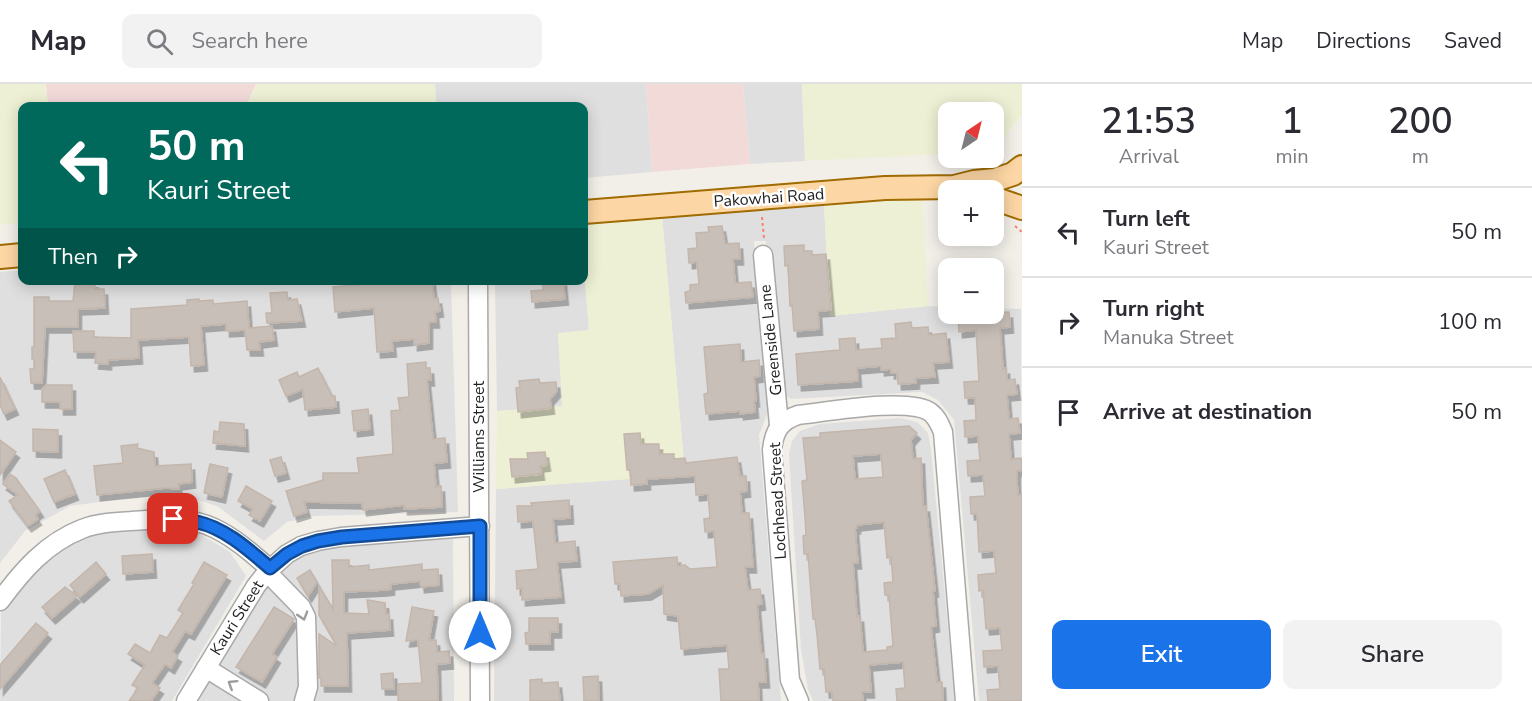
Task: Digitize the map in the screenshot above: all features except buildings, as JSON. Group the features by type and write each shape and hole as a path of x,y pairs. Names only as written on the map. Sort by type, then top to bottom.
{"main road":[{"name":"Pakowhai Road","path":"995,180 1012,174 1022,167"},
{"path":"1004,201 1022,206 1019,193 1022,176"},
{"name":"Pakowhai Road","path":"588,212 885,188 938,189"},
{"path":"0,257 18,255"}],"street":[{"name":"Greenside Lane","path":"763,255 779,425"},
{"name":"Williams Street","path":"478,285 480,701"},
{"name":"Lochhead Street","path":"799,701 790,680 772,450 773,437 779,425 788,418 798,415 897,405 918,407 930,412 939,422 943,432 965,701"},
{"path":"0,601 24,569 40,554 83,529 110,523 151,520 197,521 215,528 240,543 269,570 301,607 306,617 308,687 304,701"},
{"name":"Kauri Street","path":"186,701 256,586 287,554 318,541 342,537 480,526"},
{"path":"206,668 259,701"}],"shaded area":[{"path":"46,84 256,84 248,102 48,102"},
{"path":"435,84 646,84 652,172 588,178 588,102 436,102"},
{"path":"646,84 743,84 750,164 652,172"},
{"path":"743,84 802,84 805,161 750,164"},
{"path":"824,204 830,316 928,306 938,306 938,324 1004,324 1004,308 1021,309 1022,701 979,701 954,420 938,400 922,392 791,399 781,393 766,241 754,241 768,412 759,435 781,701 494,701 496,489 685,474 662,216"},
{"path":"18,270 18,285 451,285 458,512 314,516 287,522 264,541 217,506 188,497 156,496 121,499 70,506 25,531 0,563 0,272"},
{"path":"495,285 585,285 589,331 558,334 563,406 497,411"},
{"path":"900,418 917,422 928,433 955,701 813,701 808,689 801,650 789,454 792,441 800,431 820,424"},
{"path":"167,529 195,531 230,552 246,576 172,701 0,701 1,612 43,563 71,542 100,532"},
{"path":"453,537 454,701 194,701 263,586 295,559 318,548"}],"green space":[{"path":"0,84 46,84 48,102 18,102 18,223 0,225"},
{"path":"256,84 435,84 436,102 248,102"},
{"path":"802,84 1022,84 1022,115 1004,137 1004,102 938,102 938,154 805,161"},
{"path":"923,197 928,306 830,316 824,204"},
{"path":"662,216 685,475 496,489 497,411 562,406 558,333 589,330 585,285 588,285 588,221"}],"route":[{"path":"173,519 197,521 215,528 240,543 270,568 287,554 318,541 480,526 480,632"}]}
